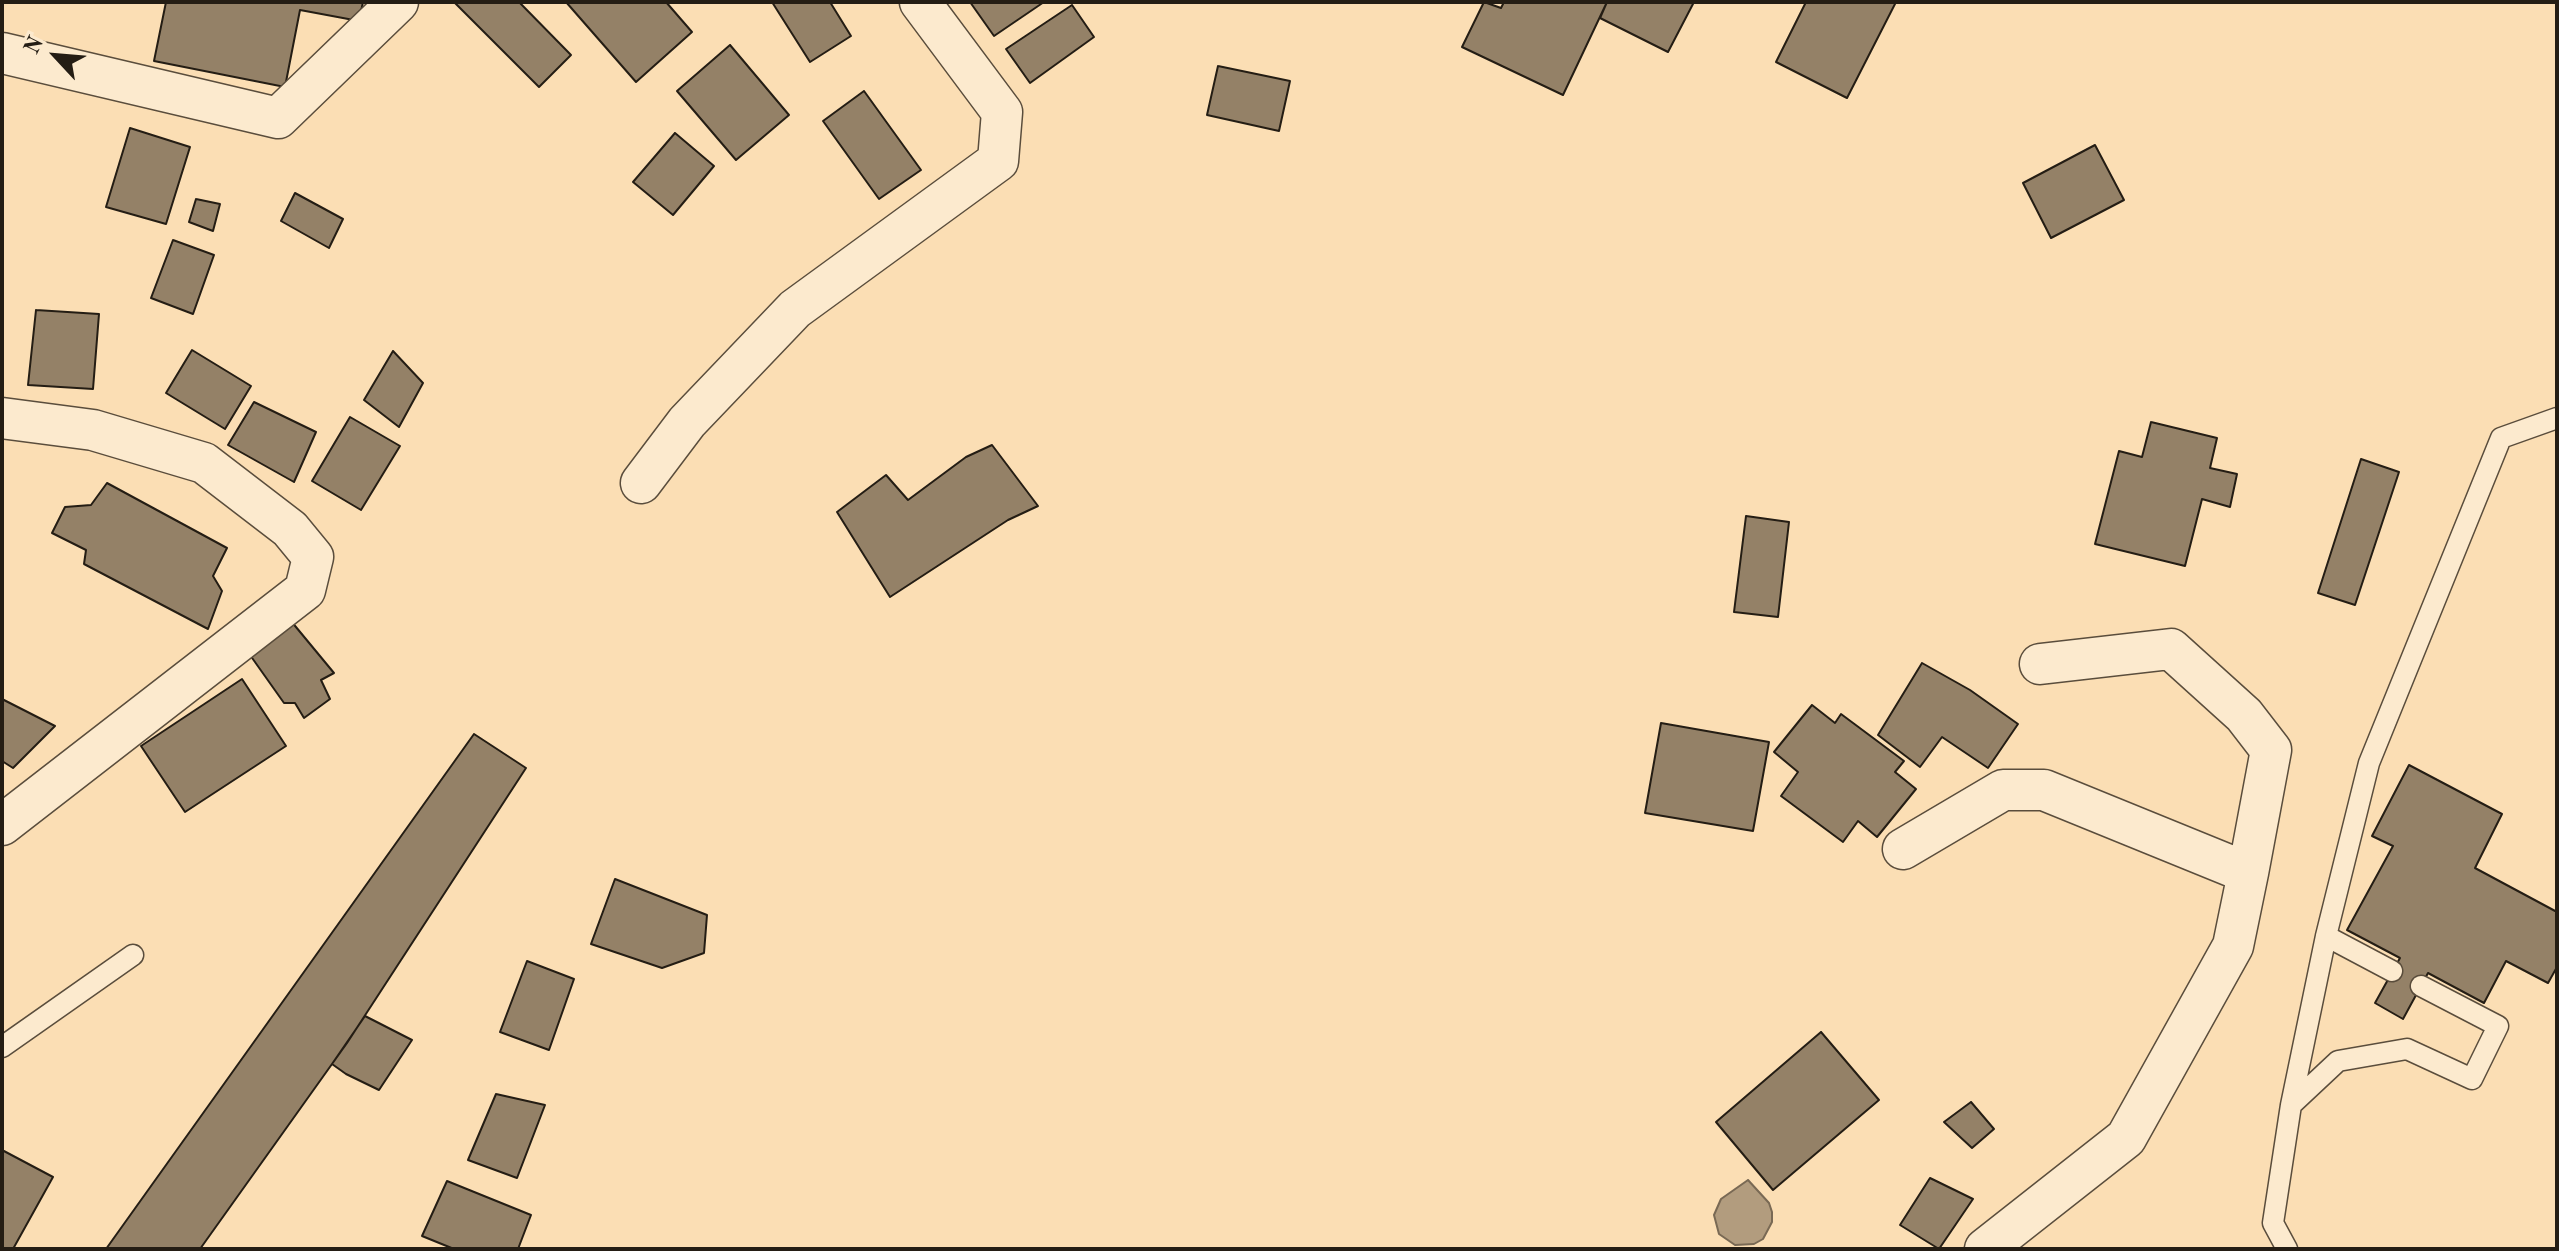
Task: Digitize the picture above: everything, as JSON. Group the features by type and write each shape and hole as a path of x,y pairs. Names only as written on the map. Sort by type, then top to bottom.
{"street":[{"path":"2,53 278,118 398,2"},
{"path":"641,483 687,422 795,309 998,161 1002,112 920,2"},
{"path":"2,418 93,430 204,463 290,529 313,557 305,590 2,825"},
{"path":"1985,1249 2126,1138 2233,946 2271,750 2244,715 2171,649 2040,664"},
{"path":"1903,849 2003,790 2044,790 2248,873"}],"lane":[{"path":"2287,1249 2273,1223 2291,1105 2326,936 2369,763 2501,438 2557,418"},
{"path":"2326,936 2392,971"},
{"path":"2,1047 133,955"},
{"path":"2291,1105 2338,1061 2407,1049 2472,1079 2498,1026 2421,986"}],"shaded area":[{"path":"1748,1180 1769,1203 1772,1222 1763,1239 1754,1244 1735,1245 1719,1234 1714,1215 1721,1199"}],"building":[{"path":"166,2 363,2 359,21 300,10 285,87 154,61"},
{"path":"454,2 519,2 571,55 539,87"},
{"path":"566,2 666,2 692,32 636,82"},
{"path":"772,2 830,2 851,36 810,62"},
{"path":"970,2 1044,2 994,36"},
{"path":"1484,2 1501,8 1504,2 1607,2 1563,95 1462,47"},
{"path":"1607,2 1694,2 1668,52 1600,18"},
{"path":"1806,2 1896,2 1847,98 1776,62"},
{"path":"1072,5 1094,37 1030,83 1006,49"},
{"path":"730,45 789,115 736,160 677,91"},
{"path":"1218,66 1290,81 1279,131 1207,115"},
{"path":"864,91 921,170 879,199 823,121"},
{"path":"130,128 190,147 166,224 106,207"},
{"path":"675,133 714,166 673,215 633,182"},
{"path":"2095,145 2124,200 2051,238 2023,183"},
{"path":"295,193 343,219 329,248 281,221"},
{"path":"196,199 220,204 213,231 189,222"},
{"path":"173,240 214,255 193,314 151,298"},
{"path":"36,310 99,314 93,389 28,385"},
{"path":"192,350 251,386 225,429 166,393"},
{"path":"393,351 423,383 399,427 364,400"},
{"path":"254,402 316,432 294,482 228,445"},
{"path":"350,417 400,446 361,510 312,481"},
{"path":"2151,422 2217,438 2210,468 2237,474 2230,507 2202,499 2185,566 2095,544 2119,451 2142,457"},
{"path":"992,445 1038,506 1008,520 890,597 837,512 886,475 908,500 966,457"},
{"path":"2361,459 2399,472 2355,605 2318,593"},
{"path":"107,483 227,548 213,576 222,591 208,629 84,564 86,550 52,533 65,507 91,505"},
{"path":"1746,516 1789,522 1778,617 1734,612"},
{"path":"291,621 334,673 321,680 330,699 304,718 295,703 284,703 250,655"},
{"path":"1922,663 1970,690 2018,724 1988,768 1942,737 1920,767 1878,735"},
{"path":"242,679 286,746 185,812 141,746"},
{"path":"2,699 55,726 13,768 2,761"},
{"path":"1812,705 1835,723 1841,714 1904,761 1895,772 1916,789 1877,837 1858,821 1843,842 1781,796 1798,772 1774,752"},
{"path":"1661,723 1769,742 1753,831 1645,813"},
{"path":"474,734 526,768 347,1043 200,1249 106,1249"},
{"path":"2409,765 2502,814 2475,868 2557,912 2557,967 2548,983 2506,961 2484,1003 2428,973 2403,1019 2375,1003 2400,958 2347,930 2393,846 2372,836"},
{"path":"615,879 707,915 704,953 662,968 591,944"},
{"path":"527,961 574,979 549,1050 500,1032"},
{"path":"365,1016 412,1040 379,1090 332,1064"},
{"path":"1821,1032 1879,1100 1773,1190 1716,1122"},
{"path":"496,1094 545,1105 517,1178 468,1160"},
{"path":"1971,1102 1994,1129 1972,1148 1944,1122"},
{"path":"2,1150 53,1177 13,1249 2,1249"},
{"path":"1930,1178 1973,1199 1939,1249 1900,1225"},
{"path":"447,1181 531,1215 518,1249 454,1249 422,1236"}]}
